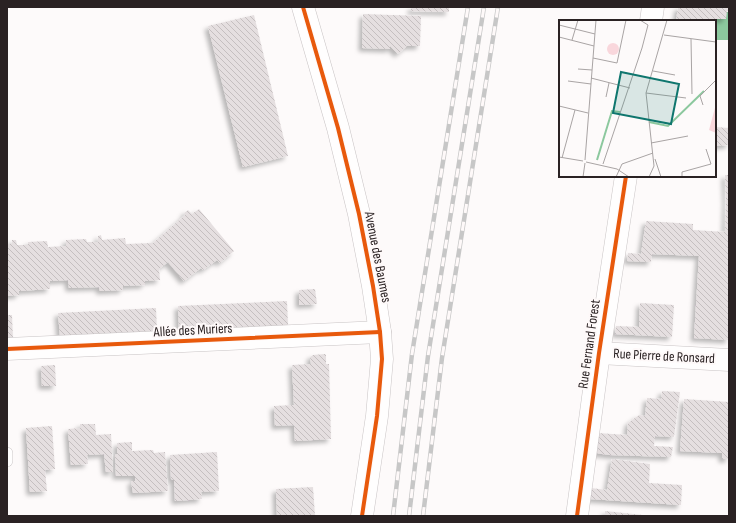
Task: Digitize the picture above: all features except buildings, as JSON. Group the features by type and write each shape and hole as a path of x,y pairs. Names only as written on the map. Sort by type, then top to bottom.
{"street":[{"name":"Avenue des Baumes","path":"303,7 338,128 373,286 380,332 382,360 362,516"},
{"path":"651,20 653,7"},
{"name":"Rue Fernand Forest","path":"577,516 599,353 626,177"},
{"name":"Allée des Muriers","path":"7,349 380,332"},
{"name":"Rue Pierre de Ronsard","path":"599,353 729,360"}],"lane":[{"path":"7,453 7,461"}],"waterway":[{"path":"716,26 729,26"}],"railway":[{"path":"393,516 412,354 468,7"},
{"path":"409,516 428,356 484,7"},
{"path":"423,516 442,358 498,7"}],"cycle path":[{"path":"303,7 338,128 359,214 380,332 382,359 377,416 362,516"},
{"path":"577,516 599,353 626,177"},
{"path":"7,349 380,332"}]}
